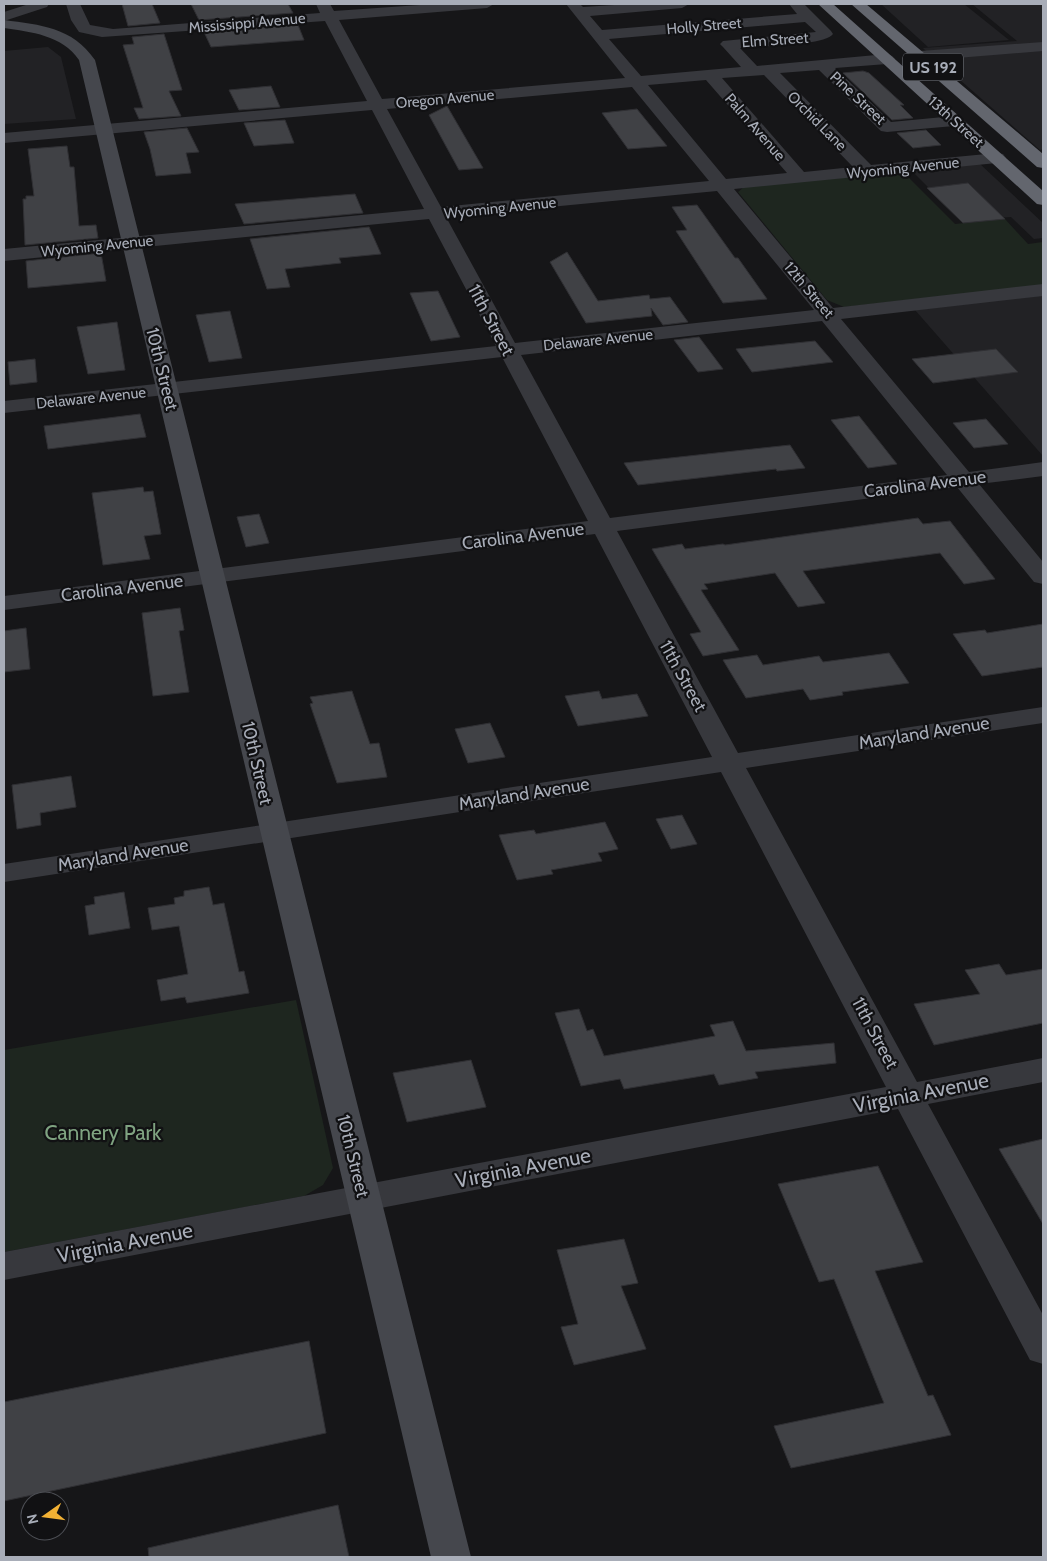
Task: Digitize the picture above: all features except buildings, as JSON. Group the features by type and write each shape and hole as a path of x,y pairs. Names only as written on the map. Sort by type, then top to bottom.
{"highway":[{"name":"13th Street","path":"824,4 1043,200"},
{"path":"838,4 892,51 920,56"},
{"name":"13th Street","path":"858,4 982,111 1040,157"},
{"path":"887,60 903,61 912,66 947,96 982,111"},
{"path":"954,120 977,126 1003,148 1040,157"},
{"path":"997,158 1026,166 1043,181"}],"street":[{"path":"4,16 42,4"},
{"name":"Mississippi Avenue","path":"73,4 78,24 96,33 326,10 487,4"},
{"path":"576,8 682,4"},
{"path":"796,4 810,17"},
{"name":"12th Street","path":"576,8 1043,577"},
{"name":"11th Street","path":"326,10 600,526 731,762 1043,1349"},
{"name":"Elm Street","path":"760,71 728,44 816,37 826,34 810,17"},
{"name":"Holly Street","path":"598,35 810,17"},
{"name":"10th Street","path":"4,24 58,35 72,42 82,51 87,60 273,833 451,1557"},
{"path":"920,56 1043,46"},
{"name":"Oregon Avenue","path":"4,138 887,60"},
{"name":"Pine Street","path":"823,65 887,127 954,120"},
{"name":"Orchid Lane","path":"760,71 867,171"},
{"name":"Palm Avenue","path":"710,75 800,178"},
{"name":"Wyoming Avenue","path":"4,256 130,242 436,214 997,158"},
{"name":"Delaware Avenue","path":"4,407 1043,290"},
{"name":"Carolina Avenue","path":"4,603 1043,469"},
{"name":"Maryland Avenue","path":"4,873 1043,715"},
{"name":"Virginia Avenue","path":"4,1266 1043,1070"}],"shaded area":[{"path":"881,4 964,4 1009,40 928,47"},
{"path":"972,4 1043,4 1043,43 928,53 923,48 1017,41"},
{"path":"48,47 61,57 76,119 4,124 4,51"},
{"path":"1043,49 1043,149 1040,150 935,58"},
{"path":"980,164 1043,223 1043,238 1034,239 1011,217 961,220 912,171"},
{"path":"1043,295 1043,456 915,310"}],"green space":[{"path":"903,172 955,224 1005,219 1028,244 1043,242 1043,285 844,307 827,300 738,192 744,187"},
{"name":"Cannery Park","path":"296,1000 333,1168 323,1185 304,1196 4,1252 4,1050"}]}
